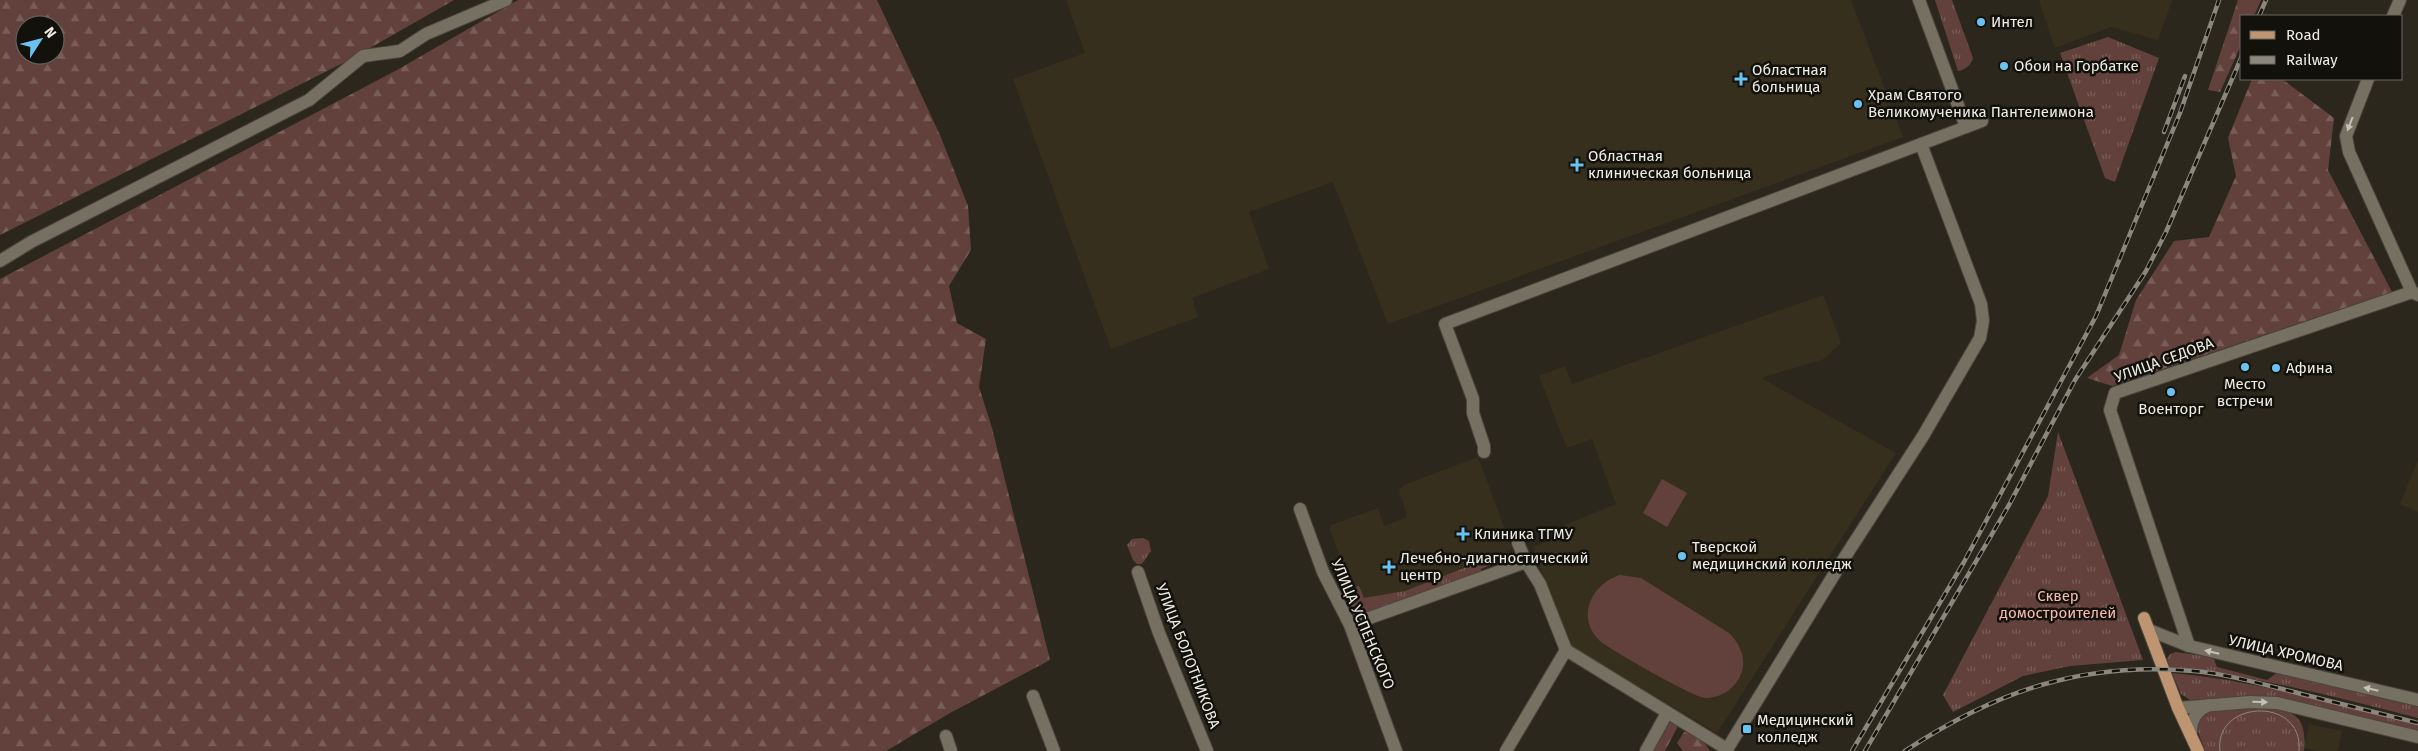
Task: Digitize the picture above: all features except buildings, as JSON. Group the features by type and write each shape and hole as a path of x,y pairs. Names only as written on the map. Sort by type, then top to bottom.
{"main road":[{"path":"2144,618 2178,708 2191,732 2198,751"},
{"path":"2178,708 2183,735 2189,751"}],"street":[{"path":"0,261 30,242 309,100 363,56 400,51 426,34 506,0"},
{"path":"1919,0 1966,127"},
{"path":"2393,15 2400,0"},
{"path":"2368,80 2346,136 2349,152 2415,293"},
{"path":"1484,452 1484,446 1473,413 1473,399 1445,324 1982,121"},
{"path":"1518,543 1526,562 1540,584 1566,650 1726,750 1843,560 1923,436 1980,338 1983,321 1981,304 1921,144"},
{"name":"УЛИЦА СЕДОВА","path":"2189,646 2110,410 2115,393 2415,293"},
{"name":"УЛИЦА УСПЕНСКОГО","path":"1300,508 1323,572 1350,625 1396,751"},
{"path":"1350,625 1526,562"},
{"name":"УЛИЦА БОЛОТНИКОВА","path":"1138,572 1159,633 1207,751"},
{"name":"УЛИЦА ХРОМОВА","path":"2149,630 2189,646 2418,700"},
{"path":"1506,751 1566,650"},
{"path":"1033,696 1054,751"},
{"path":"2178,708 2211,704 2277,703 2418,737"},
{"path":"2191,732 2191,724 2196,714 2211,704"},
{"path":"1646,751 1667,713"},
{"path":"946,736 951,751"}],"shaded area":[{"name":"Областная клиническая больница","path":"1066,0 1851,0 1903,137 1388,324 1333,182 1249,212 1269,269 1192,298 1198,317 1111,349 1013,79 1085,53"},
{"path":"2039,0 2172,0 2158,40 2111,27 2055,48"},
{"name":"Тверской медицинский колледж","path":"1823,295 1841,343 1824,359 1761,378 1896,453 1717,733 1571,646 1532,547 1548,541 1545,533 1616,504 1592,439 1567,448 1539,376 1565,366 1572,384"},
{"path":"1478,457 1512,549 1359,610 1329,526 1378,508 1384,526 1405,518 1407,516 1399,490 1402,486"},
{"path":"2418,460 2418,512 2400,504"},
{"path":"2309,724 2342,731 2338,751 2320,751 2304,748"}],"green space":[{"path":"0,0 454,0 349,60 0,235"},
{"path":"518,0 877,0 940,135 968,206 971,250 949,286 957,323 986,339 979,387 992,428 1050,660 950,713 886,751 0,751 0,279 397,70"},
{"path":"1935,0 1952,0 1973,58 1963,70 1958,71"},
{"path":"2238,0 2261,0 2254,15 2240,15 2240,47 2220,92 2208,90"},
{"path":"2108,37 2159,58 2115,182 2105,178 2060,53"},
{"path":"2252,80 2283,80 2334,118 2328,170 2392,292 2112,386 2087,378 2119,355 2136,300 2174,241 2209,237 2236,176 2228,138"},
{"name":"Сквер домостроителей","path":"2058,432 2143,660 2070,666 2023,676 1953,712 1943,695 2048,496"},
{"path":"1662,479 1687,493 1667,527 1643,513"},
{"path":"1143,538 1149,541 1151,551 1142,564 1137,564 1133,560 1127,545 1132,539"},
{"path":"1505,552 1513,554 1516,559 1496,570 1493,564 1481,569 1481,575 1355,619 1340,578 1346,575 1353,588 1359,586 1364,598 1405,591"},
{"path":"1620,575 1641,578 1729,633 1739,647 1743,657 1743,668 1735,684 1727,692 1711,698 1698,696 1618,653 1599,640 1592,631 1588,621 1590,602 1602,585"},
{"path":"2176,652 2210,657 2214,659 2217,667 2267,680 2277,673 2418,706 2418,718 2263,681 2169,667 2167,659 2170,654"},
{"path":"2172,673 2234,681 2296,694 2418,725 2418,731 2285,700 2258,698 2190,700 2181,694"},
{"path":"2253,707 2285,711 2299,719 2304,737 2304,751 2205,751 2196,726 2205,712"},
{"path":"1667,720 1678,726 1665,751 1650,751"},
{"path":"1684,732 1692,734 1699,739 1710,751 1683,751 1677,743"}],"tram line":[{"path":"2220,751 2222,734 2230,722 2243,714 2259,711 2274,713 2288,720 2297,733 2299,751"}],"railway":[{"path":"1852,751 1964,562 2096,316 2180,113 2219,0"},
{"path":"2259,15 2266,0"},
{"path":"1865,751 2009,505 2075,380 2146,271 2166,232 2240,61"},
{"path":"2164,132 2185,76"},
{"path":"1905,751 1939,730 2007,697 2042,685 2078,676 2115,671 2153,669 2218,674 2418,723"}],"place":[{"name":"Интел","path":"1981,22"},
{"name":"Обои на Горбатке","path":"2004,66"},
{"name":"Областная больница","path":"1741,79"},
{"name":"Храм Святого Великомученика Пантелеимона","path":"1858,104"},
{"name":"Областная клиническая больница","path":"1577,165"},
{"name":"Место встречи","path":"2245,367"},
{"name":"Афина","path":"2276,368"},
{"name":"Военторг","path":"2171,392"},
{"name":"Клиника ТГМУ","path":"1463,534"},
{"name":"Тверской медицинский колледж","path":"1682,556"},
{"name":"Лечебно-диагностический центр","path":"1389,567"},
{"name":"Медицинский колледж","path":"1747,729"}]}
